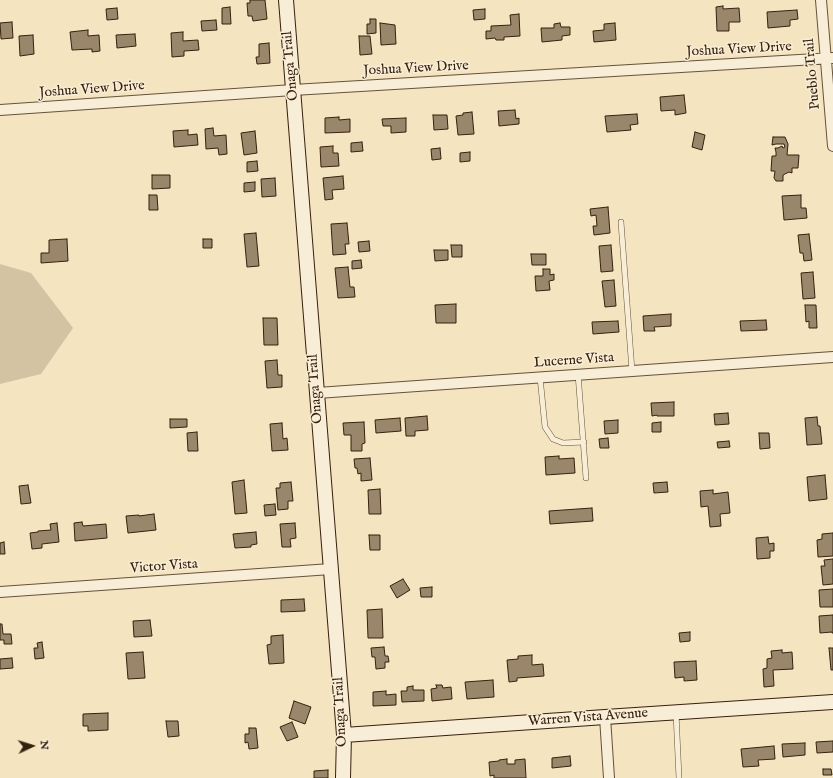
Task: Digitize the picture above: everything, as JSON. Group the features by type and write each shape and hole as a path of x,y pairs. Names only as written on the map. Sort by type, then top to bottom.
{"street":[{"name":"Onaga Trail","path":"286,0 344,735 344,778"},
{"name":"Pueblo Trail","path":"821,0 829,58 833,146"},
{"name":"Joshua View Drive","path":"0,110 293,90 829,58"},
{"name":"Lucerne Vista","path":"317,393 833,357"},
{"name":"Victor Vista","path":"0,592 331,569"},
{"name":"Warren Vista Avenue","path":"344,735 833,702"},
{"path":"605,717 609,778"}],"lane":[{"path":"621,222 632,371"},
{"path":"578,374 586,478"},
{"path":"540,377 545,427 553,439 563,443 584,442"},
{"path":"676,712 679,778"}],"shaded area":[{"path":"0,264 31,273 73,328 41,374 0,384"}],"building":[{"path":"250,0 265,0 267,19 253,21 252,16 248,16 247,3 250,3"},
{"path":"723,6 723,9 739,8 740,22 729,22 729,31 717,31 716,7"},
{"path":"230,7 231,24 222,24 222,8"},
{"path":"117,8 118,19 107,20 106,9"},
{"path":"485,9 485,19 474,20 473,10"},
{"path":"797,10 798,19 790,20 790,26 768,28 767,12"},
{"path":"519,14 520,36 504,37 504,40 496,40 495,38 486,39 486,31 491,31 491,26 511,25 510,15"},
{"path":"370,19 376,19 376,33 367,34 367,24 370,24"},
{"path":"216,20 217,30 202,31 201,21"},
{"path":"12,22 13,38 1,39 0,23"},
{"path":"380,23 395,25 396,44 381,45"},
{"path":"560,23 561,27 570,27 570,35 562,36 562,40 542,42 541,28 554,28 554,24"},
{"path":"615,23 616,40 594,42 593,31 604,30 604,24"},
{"path":"88,30 88,36 99,35 100,51 92,52 92,49 72,50 70,32"},
{"path":"183,32 183,41 198,40 199,50 184,51 184,56 172,57 171,33"},
{"path":"135,34 136,46 117,48 116,35"},
{"path":"33,35 34,54 20,56 19,36"},
{"path":"359,36 370,36 372,54 360,55"},
{"path":"269,43 270,63 257,64 256,57 259,57 259,44"},
{"path":"684,95 686,113 675,115 675,110 661,111 660,97"},
{"path":"515,110 516,119 519,118 519,124 499,126 498,111"},
{"path":"472,112 474,134 458,135 456,116 463,115 463,113"},
{"path":"637,114 638,124 630,125 631,130 607,132 605,116"},
{"path":"433,115 447,115 448,129 434,130"},
{"path":"339,117 339,120 350,119 350,132 325,133 325,118"},
{"path":"406,118 406,132 391,133 391,126 383,126 382,119"},
{"path":"213,128 214,136 226,135 227,154 219,155 218,148 206,149 205,129"},
{"path":"188,130 188,135 197,134 198,145 174,147 173,131"},
{"path":"255,131 257,153 244,155 241,133"},
{"path":"695,132 705,135 702,150 692,147"},
{"path":"773,137 785,137 788,144 787,155 799,155 798,168 792,168 792,173 789,172 783,175 783,181 776,181 774,178 775,171 771,171 772,156 776,156 775,148 782,146 783,148 785,147 784,144 772,145"},
{"path":"362,142 363,151 351,152 351,143"},
{"path":"333,146 333,153 338,153 339,166 321,167 320,147"},
{"path":"440,148 441,159 432,160 431,149"},
{"path":"470,152 470,161 460,162 460,153"},
{"path":"257,161 258,171 247,172 247,162"},
{"path":"152,175 170,175 170,188 152,189"},
{"path":"343,176 344,189 332,190 333,199 325,200 323,178"},
{"path":"275,178 276,196 262,197 261,179"},
{"path":"255,182 255,191 244,192 244,183"},
{"path":"149,195 157,195 158,210 149,210"},
{"path":"801,195 801,208 806,208 807,218 784,220 782,196"},
{"path":"608,207 610,233 594,235 593,226 597,226 596,215 591,216 590,209"},
{"path":"347,223 349,244 345,244 346,254 333,255 331,224"},
{"path":"256,233 259,266 247,267 244,234"},
{"path":"809,234 812,260 804,261 803,253 800,253 798,235"},
{"path":"67,239 68,261 41,263 41,253 49,253 49,240"},
{"path":"203,239 212,239 212,248 203,248"},
{"path":"369,241 370,251 359,252 358,242"},
{"path":"451,245 462,245 462,257 452,257"},
{"path":"611,245 613,271 601,272 599,246"},
{"path":"434,250 448,250 448,260 435,261"},
{"path":"531,254 546,254 546,265 532,265"},
{"path":"361,260 362,268 352,269 352,261"},
{"path":"348,267 350,287 354,287 355,297 338,298 335,268"},
{"path":"543,269 550,269 550,275 554,274 554,280 549,281 550,290 536,291 535,276 543,276"},
{"path":"813,272 815,298 803,299 801,273"},
{"path":"614,280 616,306 605,307 602,281"},
{"path":"456,304 456,323 436,323 435,305"},
{"path":"805,305 816,305 817,328 809,328 809,321 806,322"},
{"path":"671,314 671,326 654,327 655,331 644,331 643,316"},
{"path":"263,318 277,318 278,345 264,345"},
{"path":"766,320 767,330 741,331 740,321"},
{"path":"618,321 619,332 593,334 592,322"},
{"path":"277,360 278,375 282,375 282,387 267,388 265,361"},
{"path":"674,402 674,416 652,416 651,403"},
{"path":"728,413 729,424 715,425 714,414"},
{"path":"427,416 428,430 415,431 415,436 406,436 405,418"},
{"path":"817,417 818,426 820,426 822,444 807,445 805,418"},
{"path":"400,418 401,431 376,433 375,420"},
{"path":"170,419 187,419 187,427 170,428"},
{"path":"618,420 618,433 605,434 604,421"},
{"path":"364,422 365,443 362,444 362,451 351,451 351,435 344,435 343,423"},
{"path":"661,422 661,432 652,432 652,423"},
{"path":"282,423 283,439 287,438 288,450 272,451 270,424"},
{"path":"197,432 198,451 188,451 187,433"},
{"path":"759,433 769,433 770,448 760,449"},
{"path":"608,438 609,448 600,448 599,439"},
{"path":"729,441 730,447 718,448 717,442"},
{"path":"559,456 559,459 574,458 575,473 546,475 545,457"},
{"path":"370,458 372,480 361,481 361,473 358,474 357,468 355,468 354,459"},
{"path":"825,475 827,499 809,501 807,477"},
{"path":"244,480 247,513 235,514 232,482"},
{"path":"291,482 293,501 288,501 288,509 278,510 276,488 280,488 280,483"},
{"path":"667,482 668,492 654,493 653,483"},
{"path":"28,485 31,503 21,504 19,486"},
{"path":"380,489 381,514 369,514 368,490"},
{"path":"713,490 713,494 728,492 730,513 720,514 721,526 710,527 708,506 701,507 700,491"},
{"path":"275,504 276,515 265,516 264,505"},
{"path":"592,508 593,521 550,524 549,511"},
{"path":"154,514 156,530 128,533 126,516"},
{"path":"82,522 83,526 106,524 107,538 75,541 74,523"},
{"path":"57,523 59,542 42,544 42,548 32,549 30,533 51,530 50,524"},
{"path":"295,523 296,538 290,539 291,547 282,547 280,524"},
{"path":"256,532 257,544 251,545 251,547 235,548 233,534"},
{"path":"833,533 833,556 818,557 817,540 822,539 822,534"},
{"path":"369,535 380,535 380,550 370,550"},
{"path":"768,537 769,544 774,543 774,551 770,551 770,558 757,559 756,538"},
{"path":"4,542 5,554 0,554 0,543"},
{"path":"833,559 833,584 823,585 821,566 825,566 824,560"},
{"path":"403,579 410,590 397,598 390,586"},
{"path":"432,587 432,597 421,597 420,588"},
{"path":"833,589 833,607 820,607 819,590"},
{"path":"304,599 305,611 281,612 281,600"},
{"path":"382,609 383,638 368,638 367,610"},
{"path":"833,615 833,633 820,633 819,616"},
{"path":"150,620 152,636 134,637 133,621"},
{"path":"0,624 2,624 3,634 11,634 12,644 4,644 4,640 0,640"},
{"path":"690,632 690,641 680,642 679,633"},
{"path":"283,635 284,663 269,664 267,645 271,644 271,636"},
{"path":"42,642 44,658 35,659 34,648 38,648 37,643"},
{"path":"384,647 385,656 388,656 389,662 385,662 385,668 376,669 375,657 372,657 371,648"},
{"path":"829,648 833,648 833,670 831,670"},
{"path":"782,650 782,653 792,652 793,669 773,670 774,686 764,687 763,669 767,668 767,659 772,658 771,651"},
{"path":"143,652 145,678 128,679 126,653"},
{"path":"532,655 532,665 543,664 544,676 517,678 517,681 509,682 507,660 518,659 518,656"},
{"path":"12,658 13,668 0,669 0,659"},
{"path":"696,661 697,680 684,681 684,677 675,678 674,662"},
{"path":"493,680 494,697 467,699 465,682"},
{"path":"436,685 442,685 443,688 451,687 452,699 432,701 431,689 437,688"},
{"path":"413,686 413,690 424,690 424,701 402,702 401,691 407,691 407,687"},
{"path":"386,691 386,695 396,694 396,705 373,706 373,692"},
{"path":"294,701 311,707 305,724 289,718"},
{"path":"108,713 108,730 88,731 88,726 83,726 83,714"},
{"path":"166,721 178,721 179,736 168,737"},
{"path":"292,722 298,737 287,741 280,727"},
{"path":"249,728 256,728 258,748 249,749 248,742 245,743 245,734 249,734"},
{"path":"833,741 833,752 817,753 816,742"},
{"path":"805,743 805,755 783,757 782,744"},
{"path":"774,746 775,759 758,760 759,766 743,767 741,749"},
{"path":"570,756 571,766 552,768 552,758"},
{"path":"507,759 507,764 515,764 515,760 525,759 526,778 494,778 494,775 490,776 489,762"},
{"path":"823,769 831,769 832,775 823,775"},
{"path":"328,770 328,778 314,778 314,771"}]}
